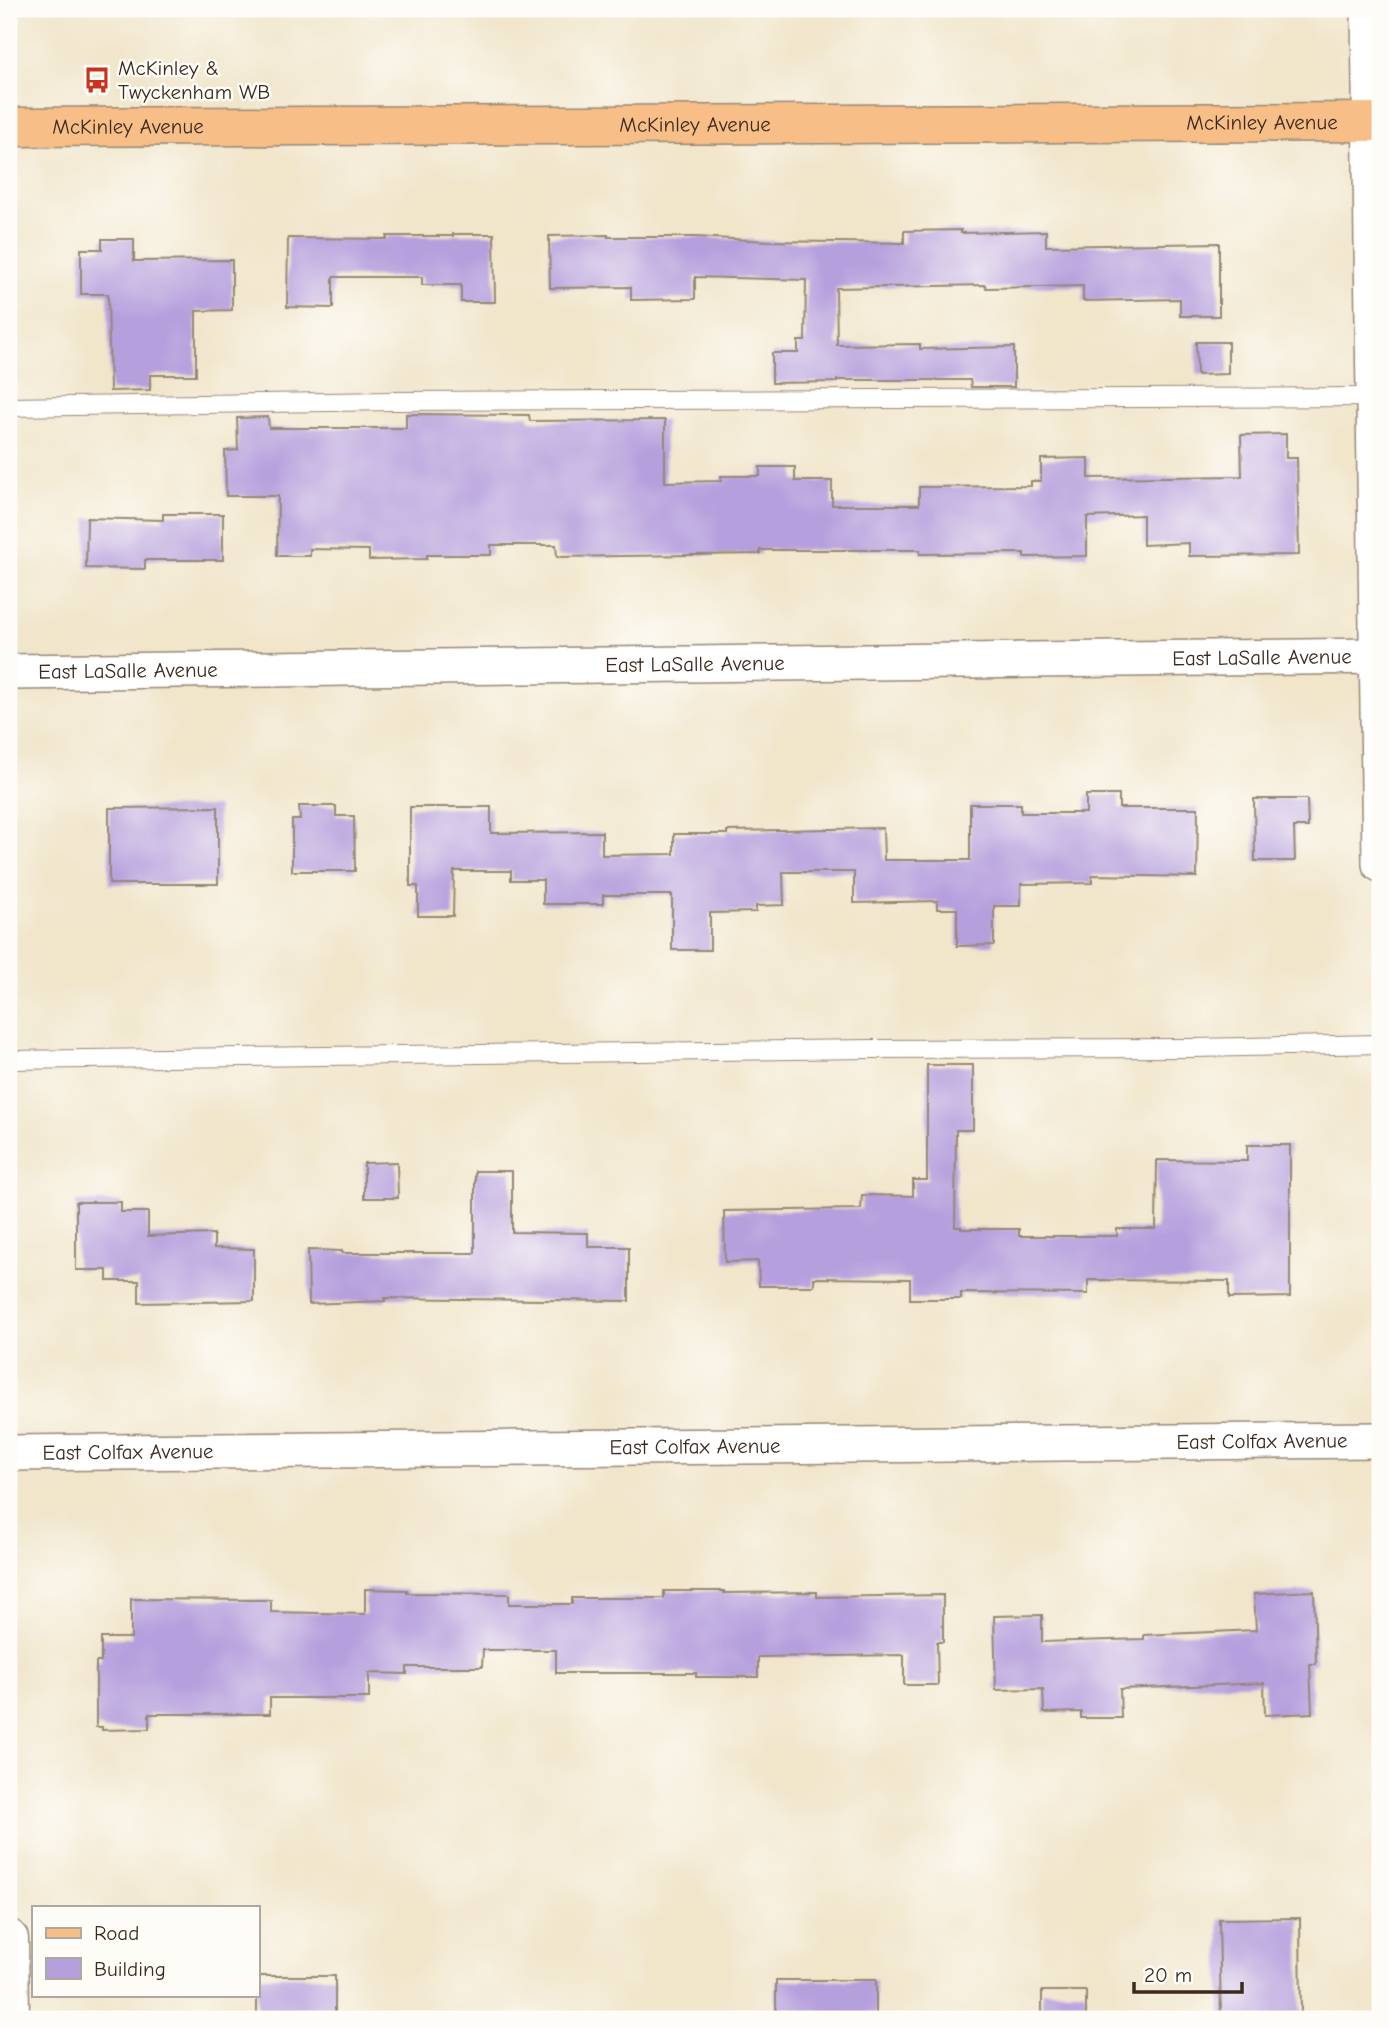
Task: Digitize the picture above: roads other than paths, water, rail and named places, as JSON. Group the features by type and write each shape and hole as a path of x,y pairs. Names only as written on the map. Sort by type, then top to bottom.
{"main road":[{"name":"McKinley Avenue","path":"9,127 1375,122"}],"street":[{"path":"1369,9 1375,122 1380,864"},
{"name":"East LaSalle Avenue","path":"9,672 1379,656"},
{"name":"East Colfax Avenue","path":"9,1453 1380,1440"},
{"path":"9,1939 9,2019"}],"lane":[{"path":"9,407 407,401 1377,397"},
{"path":"9,1060 1380,1044"}],"place":[{"name":"McKinley & Twyckenham WB","path":"97,80"}]}
